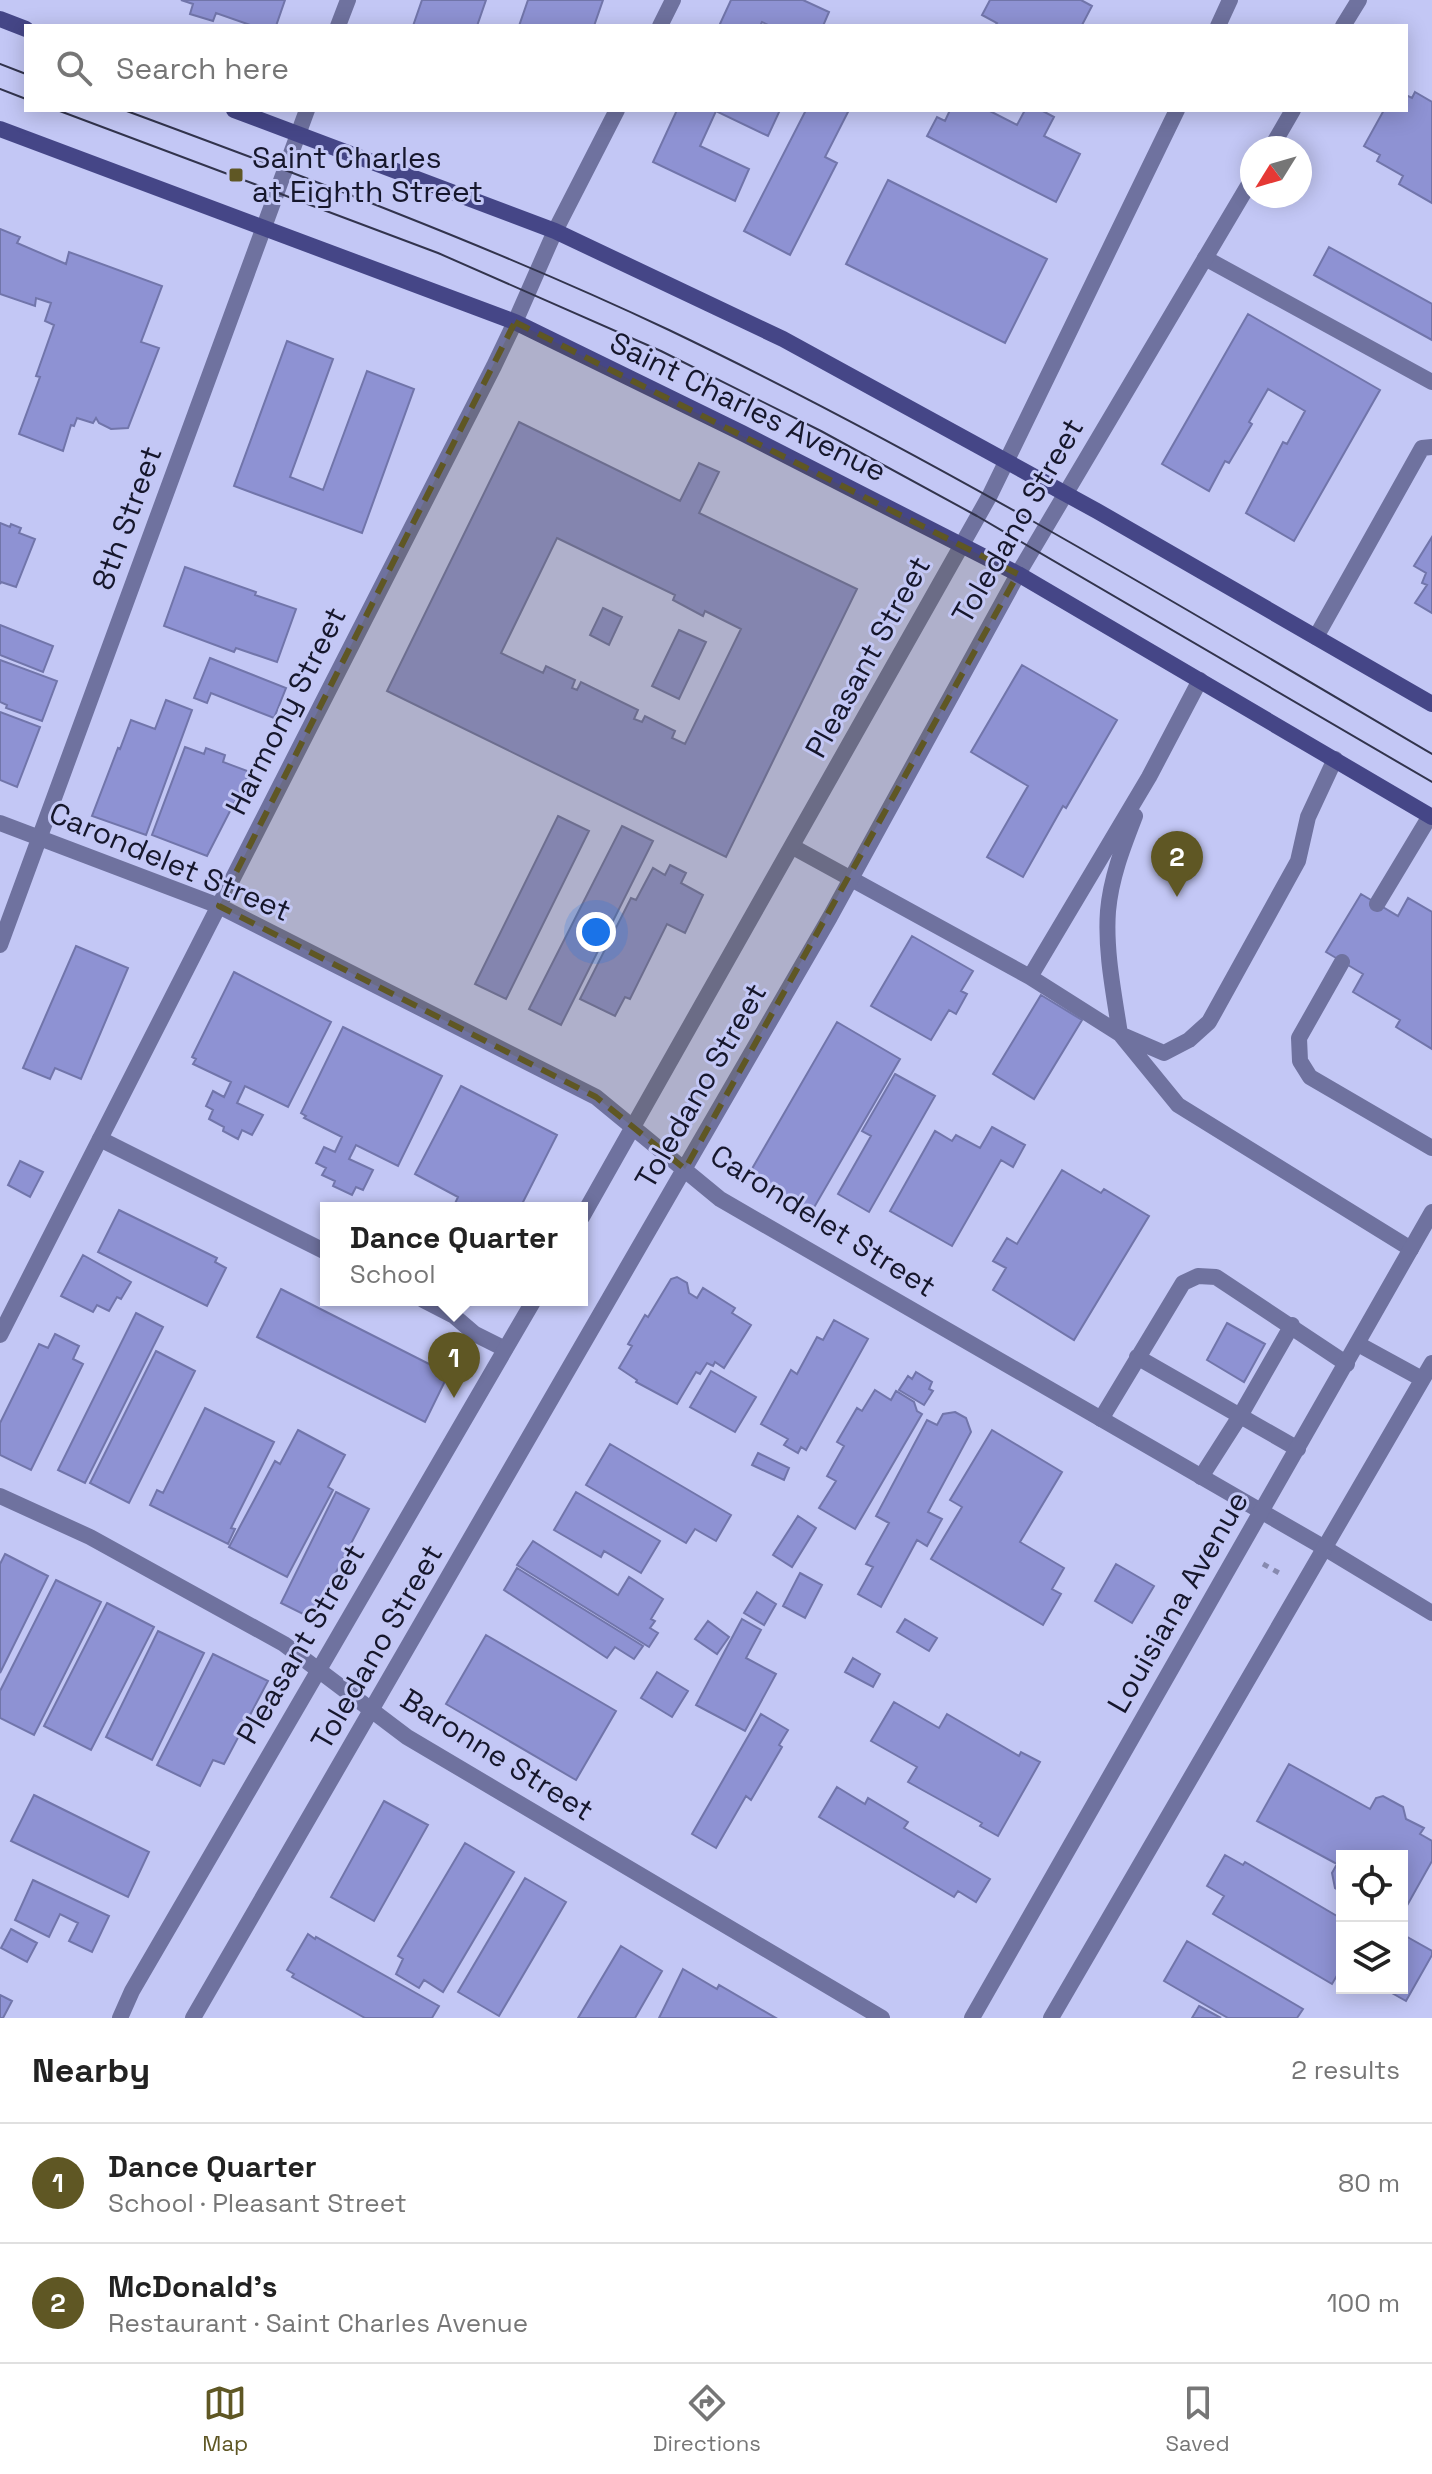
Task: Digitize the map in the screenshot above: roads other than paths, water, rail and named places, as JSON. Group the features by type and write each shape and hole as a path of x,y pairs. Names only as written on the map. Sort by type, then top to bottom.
{"main road":[{"path":"0,19 24,28"},
{"path":"239,112 555,231 783,339 1065,493 1432,704"},
{"name":"Saint Charles Avenue","path":"0,129 515,322 742,433 1018,574 1431,816"}],"street":[{"path":"339,24 348,0"},
{"path":"661,24 673,0"},
{"path":"1219,24 1230,0"},
{"path":"1344,24 1359,0"},
{"name":"8th Street","path":"0,945 306,112"},
{"name":"Harmony Street","path":"0,1335 515,322 555,231 616,112"},
{"name":"Pleasant Street","path":"588,1207 962,546 1176,112"},
{"path":"1278,136 1292,112"},
{"name":"Toledano Street","path":"193,2018 851,880 1018,574 1240,199"},
{"path":"1205,258 1432,382"},
{"path":"1316,637 1422,448 1432,447"},
{"path":"1030,977 1149,777 1200,680"},
{"path":"793,847 1030,977 1120,1034 1164,1053 1189,1040 1209,1022 1298,861 1308,817 1335,759"},
{"path":"1149,777 1117,864 1108,912 1111,969 1120,1034 1178,1105 1411,1249"},
{"path":"1377,904 1431,816"},
{"name":"Carondelet Street","path":"0,823 219,906 596,1097 720,1199 1432,1613"},
{"path":"1342,962 1299,1038 1300,1061 1310,1077 1432,1148"},
{"path":"100,1139 320,1249"},
{"name":"Louisiana Avenue","path":"972,2018 1432,1212"},
{"path":"1101,1419 1183,1283 1198,1276 1216,1277 1347,1364"},
{"path":"435,1306 454,1316 475,1334 505,1349"},
{"name":"Pleasant Street","path":"120,2018 132,1991 530,1306"},
{"path":"1201,1477 1292,1325"},
{"path":"1358,1344 1422,1379"},
{"path":"1137,1357 1298,1449"},
{"path":"1051,2018 1432,1363"},
{"name":"Baronne Street","path":"0,1496 90,1537 284,1644 407,1737 882,2018"}],"tram line":[{"path":"0,64 24,73"},
{"path":"0,89 24,98"},
{"path":"62,112 438,253 661,351 821,431 977,516 1432,782"},
{"path":"129,112 467,241 602,299 767,378 960,481 1150,588 1432,754"}],"place":[{"name":"Saint Charles at Eighth Street","path":"236,175"},
{"name":"McDonald's","path":"1177,897"},
{"name":"Dance Quarter","path":"454,1398"}]}
